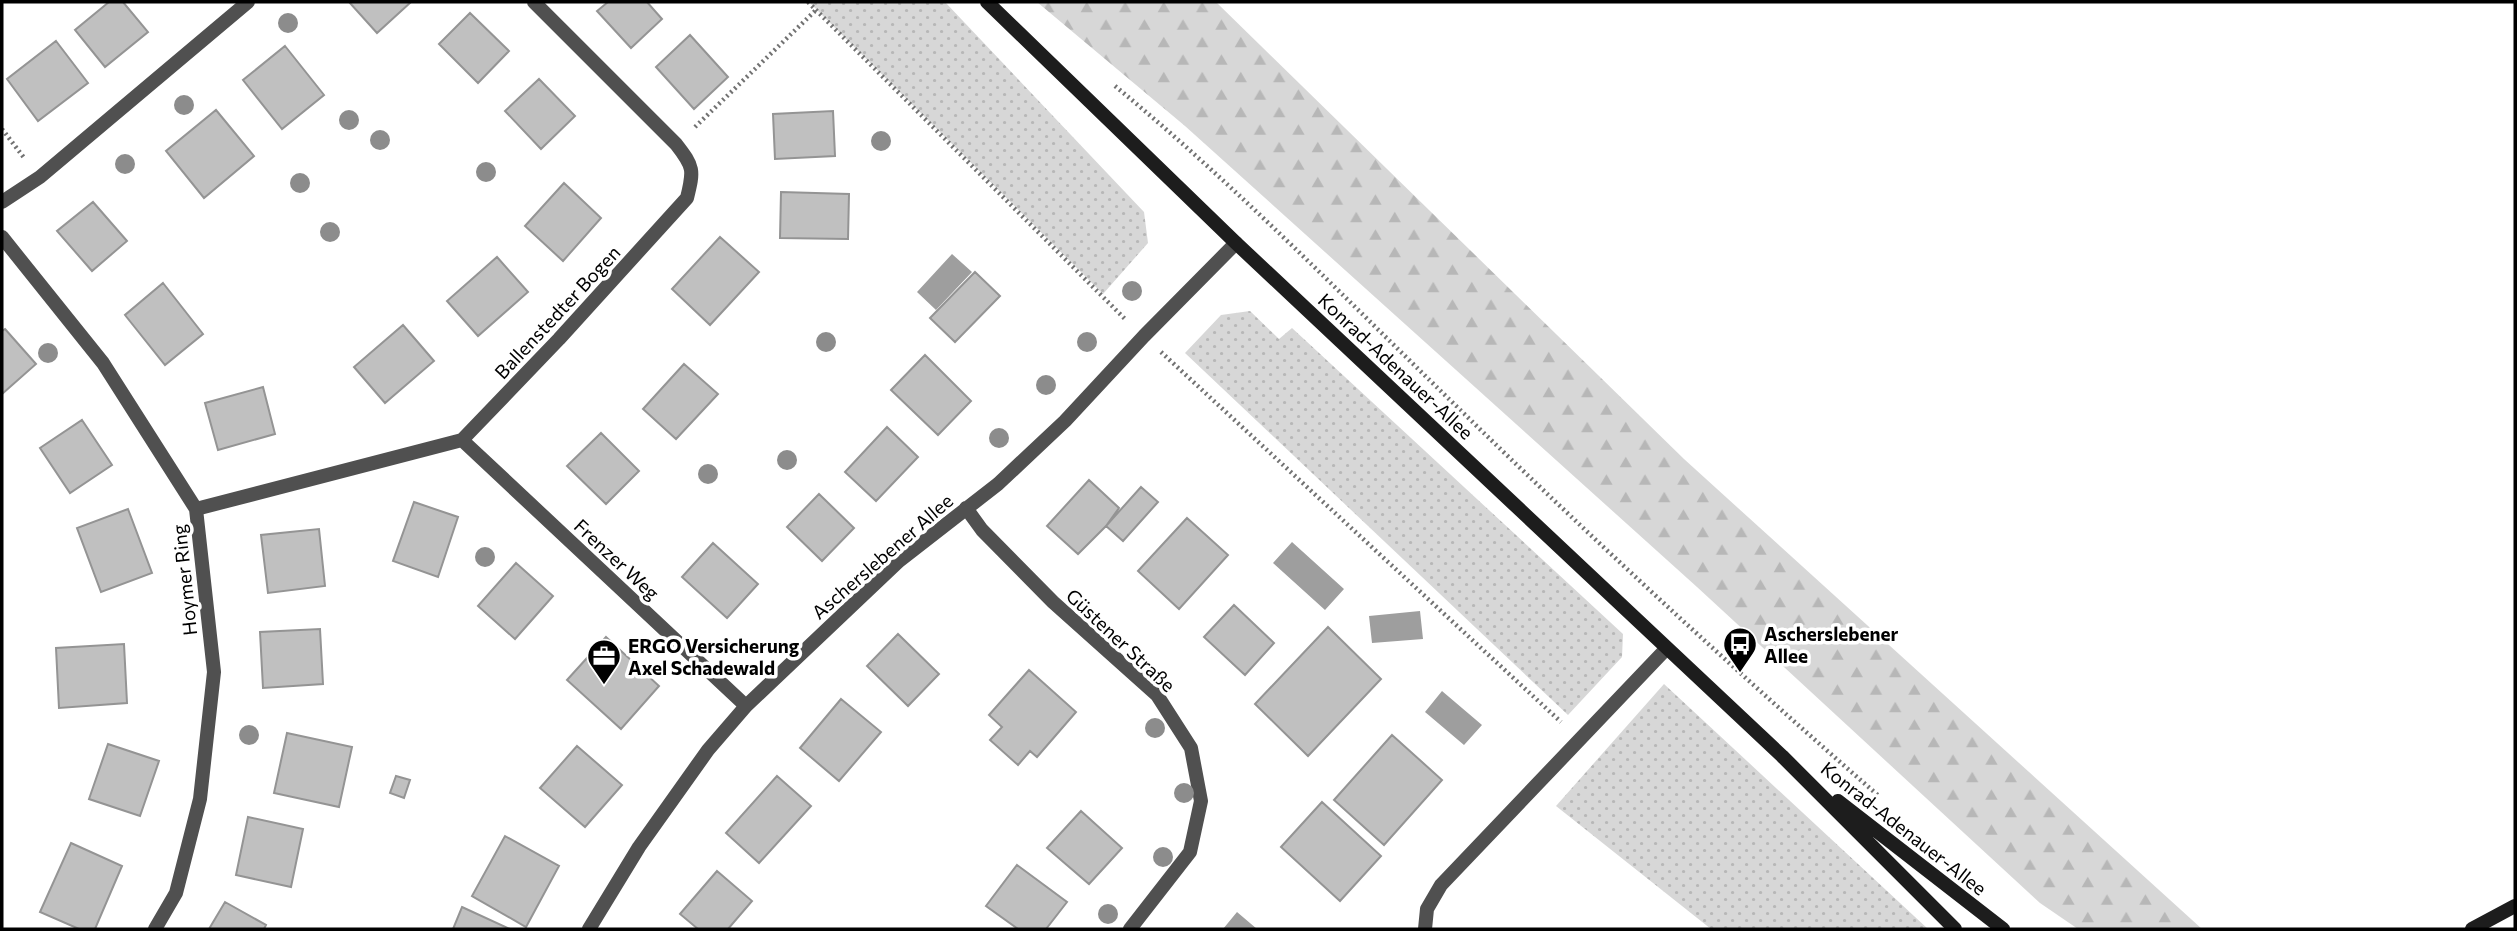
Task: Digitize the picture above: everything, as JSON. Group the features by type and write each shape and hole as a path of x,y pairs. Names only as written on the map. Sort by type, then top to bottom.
{"main road":[{"name":"Konrad-Adenauer-Allee","path":"987,2 1236,243 1782,756 1955,929"},
{"name":"Konrad-Adenauer-Allee","path":"1782,756 2003,929"},
{"path":"2472,929 2515,906"}],"street":[{"path":"2,202 40,177 248,2"},
{"name":"Ballenstedter Bogen","path":"462,440 559,339 687,198 693,174 676,144 534,2"},
{"name":"Hoymer Ring","path":"2,237 103,363 196,509 214,672 200,799 176,893 155,929"},
{"name":"Ascherslebener Allee","path":"589,929 639,846 708,750 746,706 899,561 998,484 1065,421 1236,243"},
{"path":"196,509 462,440"},
{"name":"Frenzer Weg","path":"462,440 746,706"},
{"name":"Güstener Straße","path":"966,508 982,530 1053,602 1157,695 1191,748 1201,802 1190,852 1130,929"},
{"path":"1425,929 1427,909 1441,885 1666,649"}],"path":[{"path":"808,2 1105,301 1579,738"},
{"path":"676,144 816,10"},
{"path":"1110,82 1194,155 1341,293 1452,402 1740,674 1888,805"},
{"path":"2,130 40,177"}],"green space":[{"path":"809,2 945,2 1144,212 1148,243 1103,294"},
{"path":"1037,2 1216,2 1684,459 2202,929 2078,929 2040,903 1697,587 1185,126"},
{"path":"1250,311 1279,339 1292,328 1623,634 1622,657 1568,715 1185,353 1221,315"},
{"path":"1664,684 1928,929 1711,929 1556,806"}],"shaded area":[{"path":"952,254 972,272 936,310 917,292"},
{"path":"1292,542 1344,589 1325,610 1273,563"},
{"path":"1420,611 1423,639 1372,643 1369,616"},
{"path":"1442,691 1482,725 1464,745 1425,712"},
{"path":"1237,912 1257,929 1223,929"}],"building":[{"path":"109,2 123,2 148,32 105,67 75,30"},
{"path":"349,2 411,2 377,33"},
{"path":"608,2 647,2 662,19 631,48 597,11"},
{"path":"470,13 509,51 478,83 439,44"},
{"path":"690,35 728,77 694,109 656,67"},
{"path":"56,41 88,83 38,121 7,79"},
{"path":"285,46 324,95 282,129 243,80"},
{"path":"539,79 575,116 541,149 505,111"},
{"path":"216,110 254,156 204,198 166,151"},
{"path":"833,111 835,156 775,159 773,114"},
{"path":"564,183 601,218 563,261 525,226"},
{"path":"781,192 849,194 848,239 780,238"},
{"path":"93,202 127,241 92,271 57,231"},
{"path":"720,237 759,272 710,325 672,289"},
{"path":"497,257 528,292 478,336 447,301"},
{"path":"975,272 1000,296 955,342 930,318"},
{"path":"163,283 203,334 165,365 125,315"},
{"path":"403,325 434,361 385,403 354,367"},
{"path":"5,329 36,364 2,394 2,331"},
{"path":"925,355 971,401 938,435 891,390"},
{"path":"684,364 718,394 676,439 643,409"},
{"path":"263,387 275,434 218,450 205,403"},
{"path":"82,420 112,465 70,493 40,448"},
{"path":"887,427 918,457 876,501 845,472"},
{"path":"601,433 639,471 606,504 567,466"},
{"path":"1089,480 1119,508 1106,526 1078,554 1047,526"},
{"path":"1141,487 1158,502 1123,541 1106,526"},
{"path":"819,494 854,528 822,561 787,527"},
{"path":"414,502 458,517 438,577 393,561"},
{"path":"128,509 152,573 101,592 77,528"},
{"path":"1187,518 1228,555 1179,609 1138,571"},
{"path":"319,529 325,586 268,593 261,535"},
{"path":"713,543 758,584 727,618 682,577"},
{"path":"516,563 553,596 515,639 478,606"},
{"path":"1234,605 1274,643 1245,675 1204,637"},
{"path":"1328,627 1381,679 1308,756 1255,704"},
{"path":"320,629 323,684 263,688 260,632"},
{"path":"898,634 939,674 908,706 867,666"},
{"path":"606,637 659,686 621,729 567,680"},
{"path":"124,644 127,703 59,708 56,648"},
{"path":"1029,670 1076,712 1037,757 1030,751 1018,765 990,740 1002,727 989,715"},
{"path":"841,699 881,732 839,781 800,748"},
{"path":"287,733 352,747 339,807 274,793"},
{"path":"1392,735 1442,780 1384,845 1334,800"},
{"path":"108,744 159,761 140,816 89,799"},
{"path":"577,746 622,785 585,827 540,788"},
{"path":"396,776 410,780 404,798 390,793"},
{"path":"777,776 811,806 759,863 726,833"},
{"path":"1322,802 1381,856 1340,901 1281,847"},
{"path":"1081,811 1122,848 1089,884 1047,848"},
{"path":"248,817 303,829 291,887 236,875"},
{"path":"505,836 559,866 526,927 472,896"},
{"path":"71,843 122,866 95,929 79,929 40,912"},
{"path":"1017,865 1067,902 1046,929 1018,929 986,906"},
{"path":"717,871 752,901 728,929 698,929 680,914"},
{"path":"225,902 266,925 264,929 209,929"},
{"path":"462,907 510,929 453,929"}],"place":[{"name":"Ascherslebener Allee","path":"1740,674"},
{"name":"ERGO Versicherung Axel Schadewald","path":"604,686"}]}
